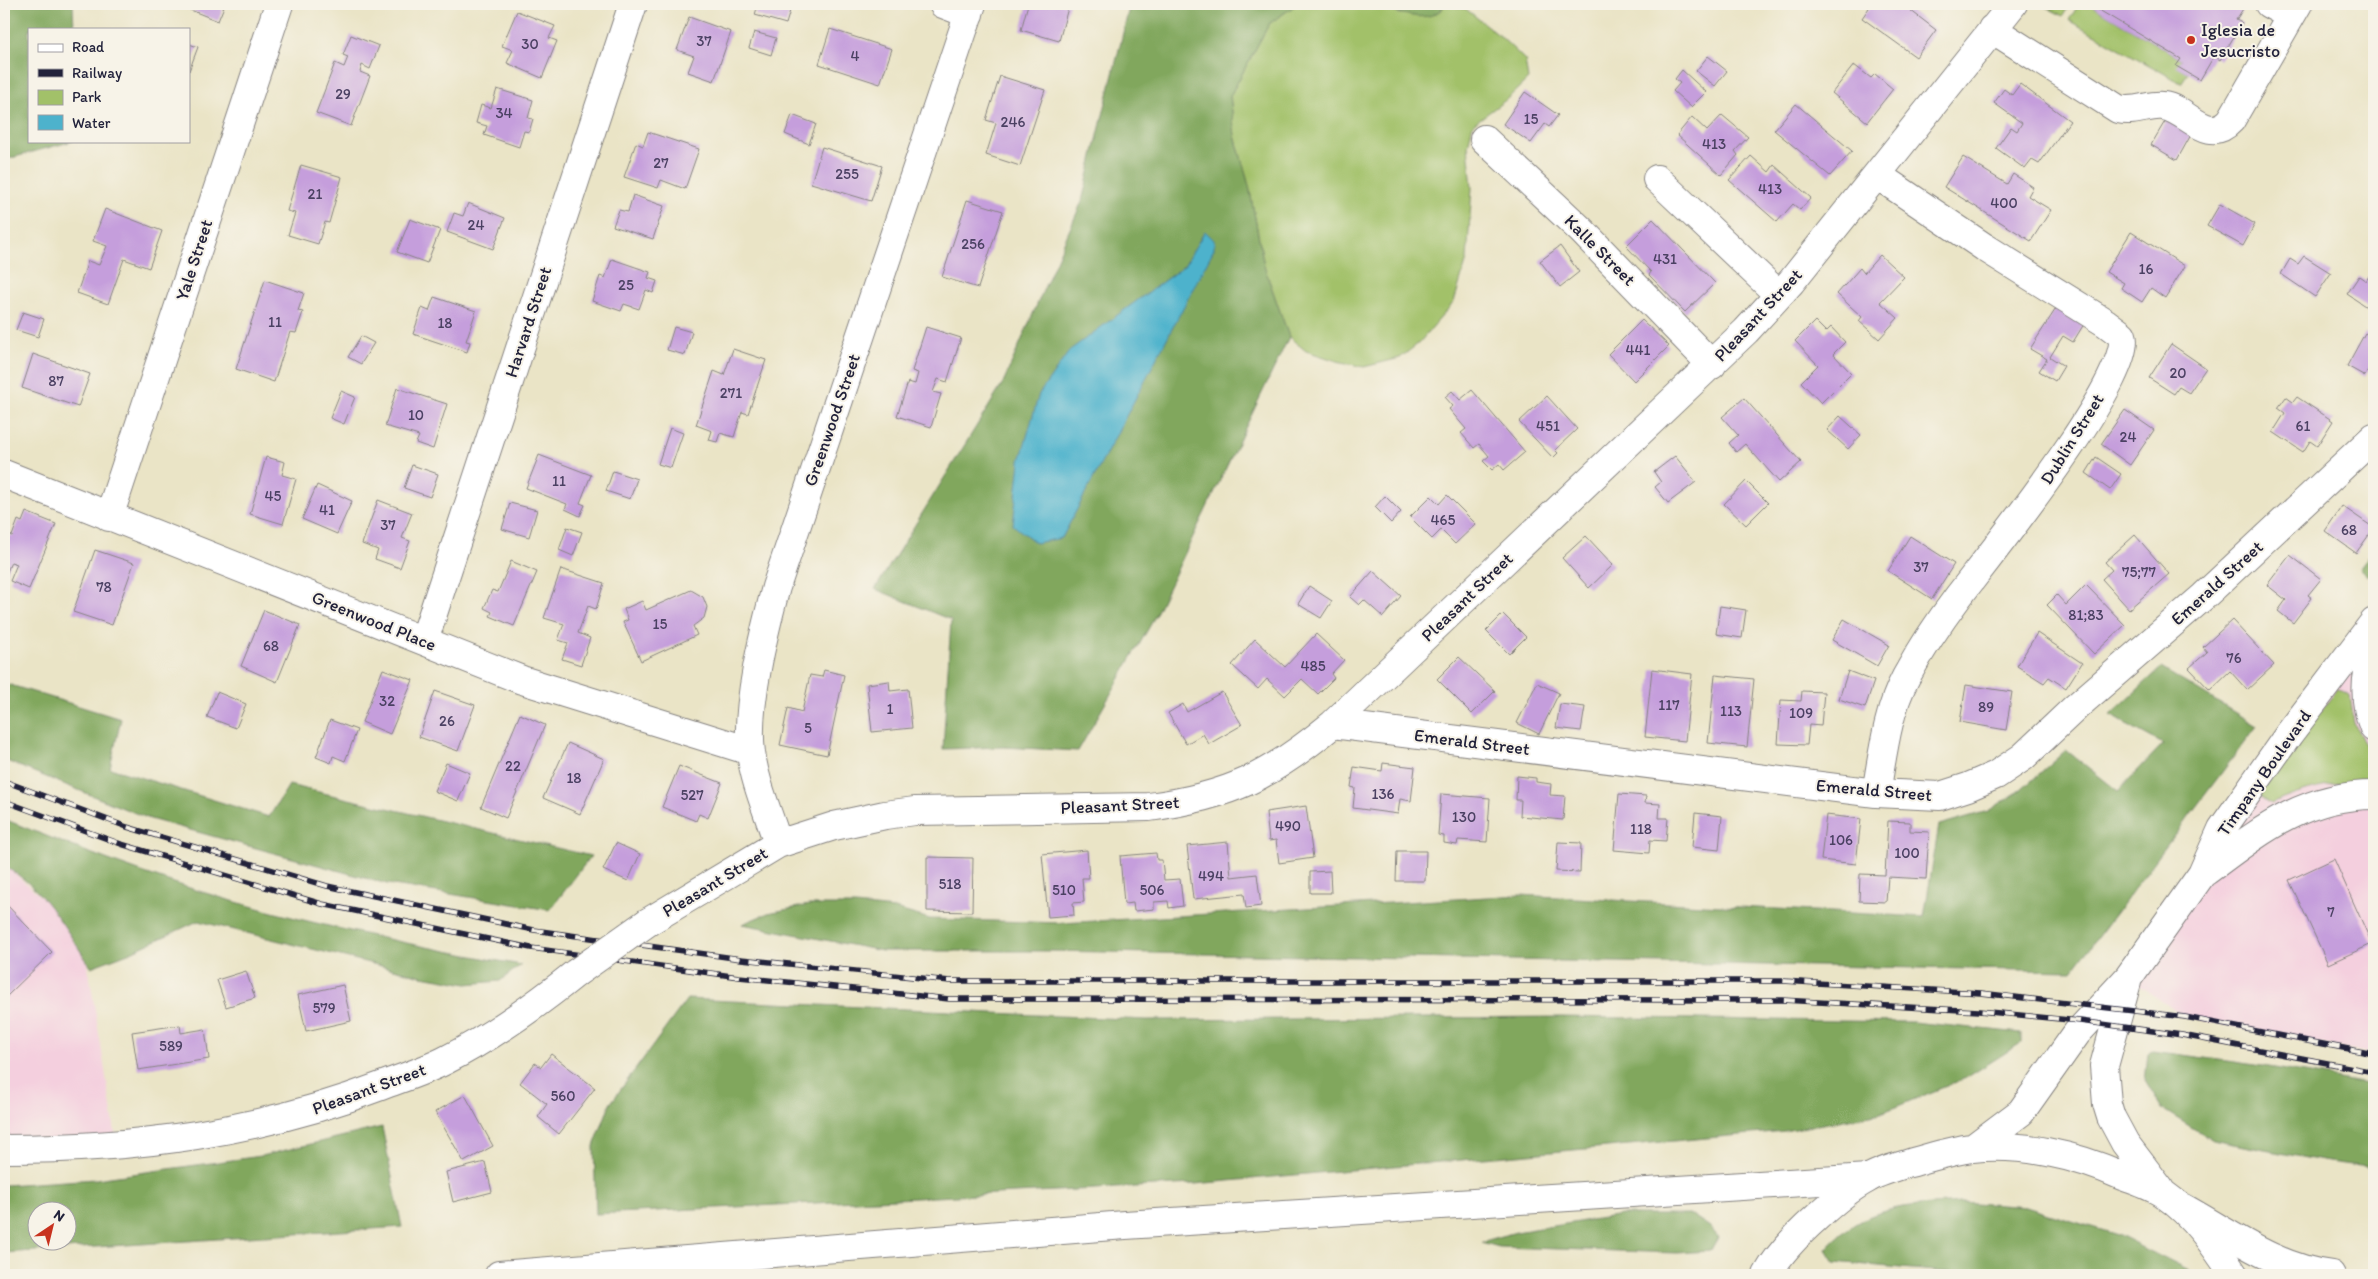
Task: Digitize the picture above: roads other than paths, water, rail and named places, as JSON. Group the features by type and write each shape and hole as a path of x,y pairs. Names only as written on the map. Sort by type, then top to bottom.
{"main road":[{"name":"Yale Street","path":"109,517 279,4"},
{"name":"Harvard Street","path":"424,641 633,4"},
{"path":"943,4 970,9"},
{"name":"Pleasant Street","path":"4,1149 60,1149 178,1138 242,1128 302,1114 365,1093 444,1061 506,1025 546,997 576,972 648,922 778,844 834,826 885,815 915,811 1149,807 1185,802 1229,790 1257,778 1298,754 1333,724 1712,365 1779,295 2013,4"},
{"path":"1992,29 2118,109 2130,111 2157,105 2166,106 2210,130 2218,130 2231,120 2286,8"},
{"name":"Greenwood Street","path":"778,844 756,778 750,751 754,689 766,624 776,587 970,9"},
{"name":"Kalle Street","path":"1484,139 1582,230 1712,365"},
{"name":"Dublin Street","path":"1876,793 1893,708 1906,677 1956,599 2034,499 2079,434 2119,361 2124,344 2122,335 2106,322 1984,246 1877,175"},
{"path":"1657,180 1779,295"},
{"name":"Emerald Street","path":"1333,724 1876,793 1940,796 1968,788 1996,775 2023,757 2076,707 2204,596 2374,437"},
{"name":"Greenwood Place","path":"4,474 522,680 750,751"},
{"name":"Timpany Boulevard","path":"1973,1148 2021,1112 2077,1034 2128,978 2202,874 2222,829 2289,734 2374,622"},
{"path":"2374,651 2365,692 2366,704 2374,728"},
{"path":"2202,874 2277,820 2300,809 2344,796 2374,795"},
{"name":"Timpany Boulevard","path":"2128,978 2104,1066 2106,1104 2125,1144 2215,1247 2234,1275"},
{"path":"1767,1275 1781,1253 1800,1232 1827,1208 1868,1178 1898,1166 1973,1148 2010,1148 2056,1153 2105,1168 2173,1200 2283,1264 2331,1275"},
{"path":"499,1275 1076,1229 1868,1178"}],"water":[{"path":"1205,231 1214,240 1214,249 1062,538 1036,543 1013,525 1020,461 1039,394 1070,350 1184,266"}],"railway":[{"path":"4,781 127,827 327,886 534,930 741,959 950,981 1783,981 1981,993 2185,1017 2374,1054"},
{"path":"4,801 121,844 322,904 531,948 739,977 949,999 1782,1000 1979,1011 2080,1021 2182,1035 2374,1072"}],"place":[{"name":"Iglesia de Jesucristo","path":"2191,40"}]}
